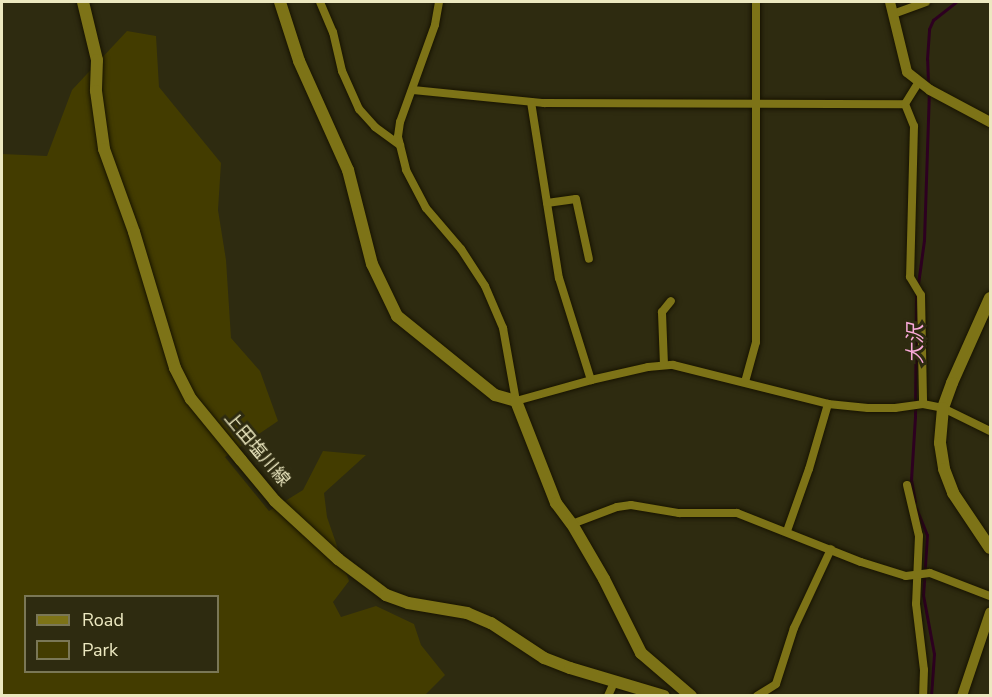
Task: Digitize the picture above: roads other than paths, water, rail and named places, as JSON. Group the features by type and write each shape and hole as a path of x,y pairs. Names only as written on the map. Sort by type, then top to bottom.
{"main road":[{"name":"上田塩川線","path":"83,2 97,60 97,101 104,149 134,232 175,368 191,399 275,501 365,582 386,595 408,603 467,613 491,623 544,658 664,696"},
{"path":"280,2 299,61 348,170 372,264 397,316 495,395 516,401 556,503 572,524 626,619 641,654 691,696"},
{"path":"990,298 943,408 940,443 944,469 953,493 990,548"}],"street":[{"path":"320,2 333,32 342,71 359,109 375,127 400,145"},
{"path":"438,2 435,25 400,122 400,145 406,170 426,208 461,249 485,286 503,328 516,401 591,380 673,365 828,404 868,408 895,408 923,404 943,408 990,431"},
{"path":"744,382 756,342 756,2"},
{"path":"890,2 908,72 930,90 990,122"},
{"path":"893,14 926,2"},
{"path":"906,104 919,82"},
{"path":"413,90 531,102 906,104"},
{"path":"531,102 560,278 591,380"},
{"path":"906,104 914,126 910,277 921,295 923,404"},
{"path":"548,203 576,199 589,259"},
{"path":"664,365 662,312 671,301"},
{"path":"787,531 809,469 828,404"},
{"path":"907,485 919,536 915,603 924,670 923,696"},
{"path":"572,524 617,507 630,505 679,513 737,513 906,576 930,573 990,596"},
{"path":"757,696 776,684 794,628 831,549"},
{"path":"962,696 987,633 990,613"},
{"path":"608,696 615,680"}],"waterway":[{"name":"大沢","path":"928,83 929,29 933,20 956,2"},
{"name":"大沢","path":"918,284 924,240 929,93"},
{"name":"大沢","path":"915,502 911,480 915,417 916,293"},
{"name":"大沢","path":"916,508 927,535 923,595 934,654 931,696"}]}
